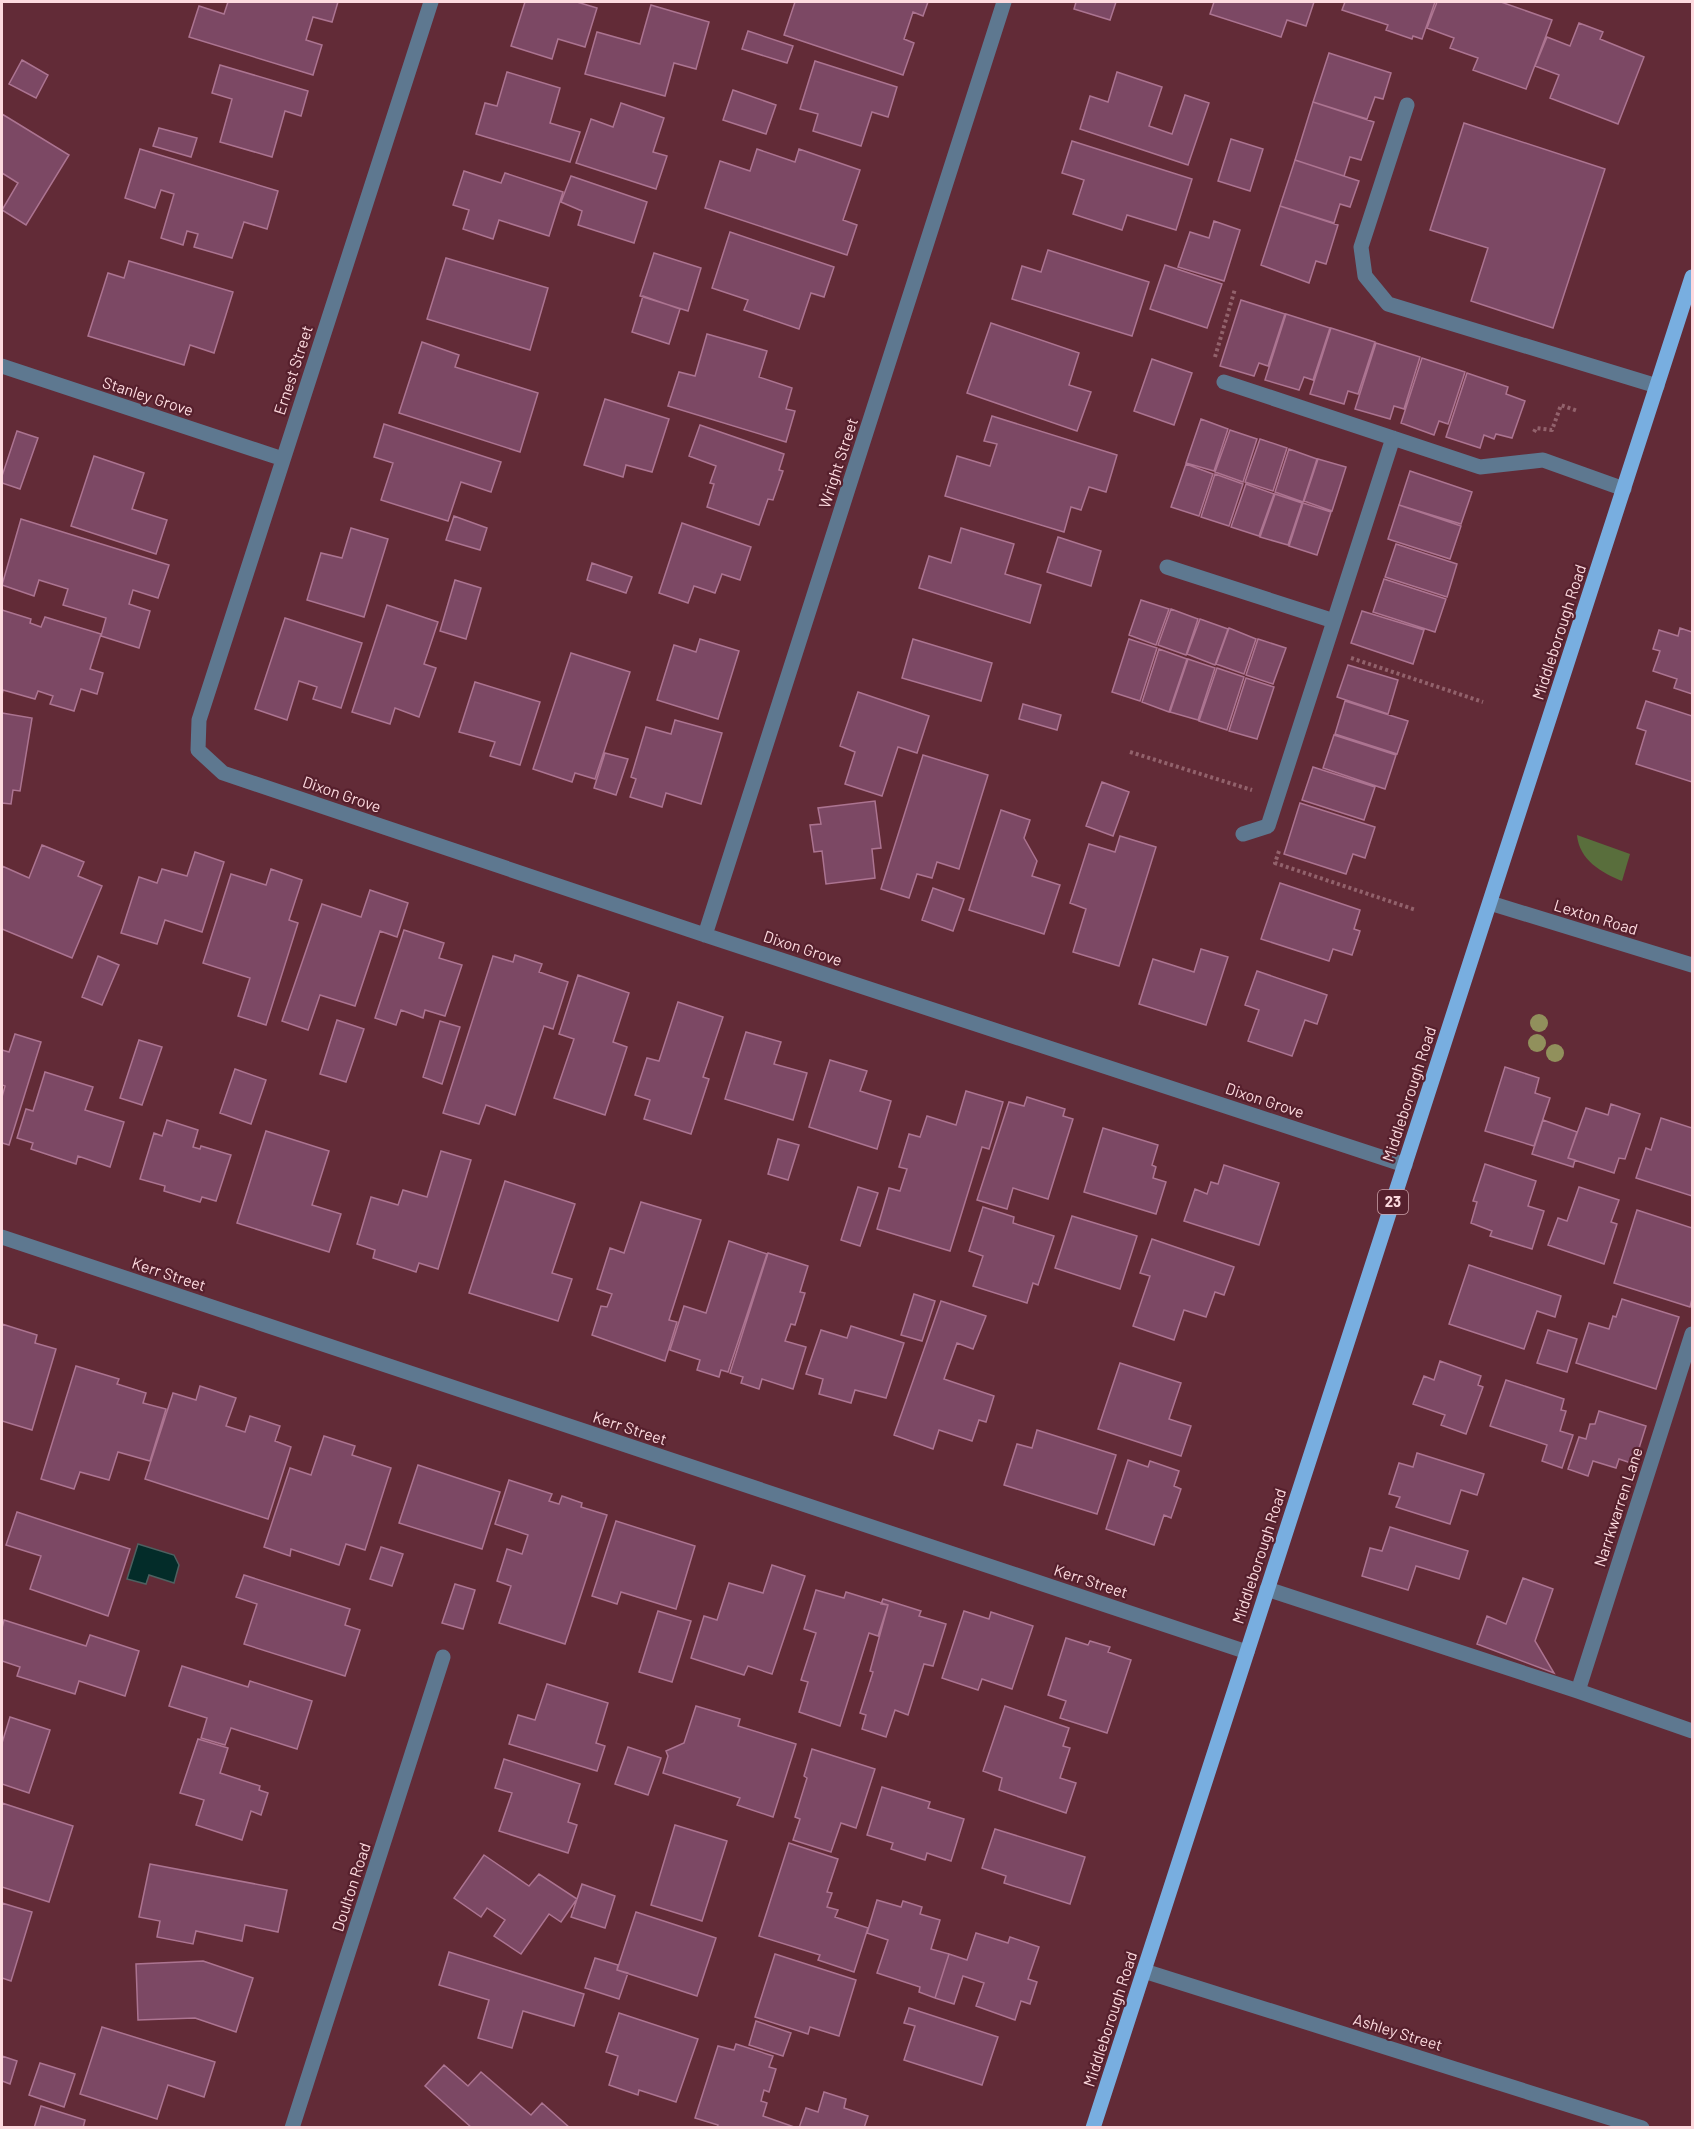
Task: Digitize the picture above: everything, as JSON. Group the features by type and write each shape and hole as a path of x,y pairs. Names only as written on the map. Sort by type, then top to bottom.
{"main road":[{"name":"Middleborough Road","path":"1094,2127 1692,277"}],"street":[{"name":"Ernest Street","path":"198,750 200,720 431,2"},
{"name":"Wright Street","path":"705,935 1004,2"},
{"path":"1407,105 1361,247 1365,276 1388,304 1657,386"},
{"name":"Stanley Grove","path":"2,366 283,459"},
{"path":"1224,382 1480,467 1543,460 1624,489"},
{"path":"1243,834 1268,826 1393,438"},
{"path":"1167,567 1334,621"},
{"name":"Dixon Grove","path":"198,750 223,773 705,935 1405,1165"},
{"name":"Lexton Road","path":"1490,903 1692,965"},
{"name":"Kerr Street","path":"2,1237 1247,1652"},
{"name":"Narrkwarren Lane","path":"1578,1691 1692,1334"},
{"path":"1267,1589 1578,1691 1692,1731"},
{"name":"Doulton Road","path":"292,2127 443,1657"},
{"name":"Ashley Street","path":"1144,1971 1642,2127"}],"path":[{"path":"1212,366 1235,290"},
{"path":"1533,436 1536,428 1551,430 1561,405 1578,411"},
{"path":"1282,843 1275,863 1416,910"}],"green space":[{"path":"1577,835 1630,854 1622,881 1600,870 1587,858 1582,852"}],"water":[{"path":"138,1544 174,1555 179,1565 174,1583 149,1575 146,1584 127,1579"}],"building":[{"path":"228,2 338,2 332,22 313,17 306,40 322,45 313,75 189,37 199,6 224,14"},
{"path":"525,2 577,2 597,8 585,47 558,39 552,59 511,46"},
{"path":"795,2 928,2 923,16 913,12 904,39 914,43 903,75 784,35"},
{"path":"1076,2 1116,2 1110,20 1074,9"},
{"path":"1214,2 1314,2 1306,26 1287,20 1281,37 1210,14"},
{"path":"1345,2 1435,2 1422,39 1413,36 1412,39 1386,30 1388,25 1342,10"},
{"path":"1437,2 1501,2 1552,20 1526,89 1473,70 1478,58 1450,48 1454,38 1427,28"},
{"path":"651,5 709,22 696,69 674,63 665,96 585,74 597,32 640,44"},
{"path":"1579,23 1603,32 1600,39 1644,57 1618,124 1550,98 1559,75 1535,66 1547,37 1570,46"},
{"path":"748,31 793,46 787,63 742,49"},
{"path":"1329,53 1391,73 1383,99 1375,97 1367,119 1313,102"},
{"path":"22,60 48,75 36,98 9,84"},
{"path":"815,61 897,87 888,117 872,112 861,146 813,131 818,114 800,109"},
{"path":"220,65 308,91 301,116 285,111 272,157 220,142 232,99 212,93"},
{"path":"507,72 560,88 550,123 580,132 570,162 476,134 485,103 497,106"},
{"path":"1117,72 1162,87 1149,126 1172,134 1185,95 1209,103 1188,165 1080,129 1090,96 1108,102"},
{"path":"733,90 776,105 766,134 723,120"},
{"path":"1313,102 1374,122 1361,160 1350,157 1344,176 1295,160"},
{"path":"621,103 664,118 653,152 667,156 656,189 576,163 591,119 613,127"},
{"path":"2,114 69,155 26,225 2,210 18,183 2,173"},
{"path":"1464,123 1605,169 1553,328 1471,301 1488,248 1430,230"},
{"path":"159,128 197,138 191,157 153,146"},
{"path":"1231,139 1263,149 1250,191 1218,181"},
{"path":"1072,141 1192,179 1176,230 1127,215 1122,230 1073,214 1084,180 1062,173"},
{"path":"140,149 278,191 267,229 244,222 232,258 194,247 198,234 187,231 183,245 161,238 174,194 161,190 155,208 125,198"},
{"path":"757,149 795,162 799,149 860,170 843,220 857,225 847,255 705,208 720,161 750,171"},
{"path":"1295,160 1359,181 1350,207 1340,204 1334,223 1280,206"},
{"path":"464,171 501,183 505,173 563,192 549,236 499,220 493,239 463,229 469,210 453,205"},
{"path":"571,176 647,202 634,243 578,225 582,211 561,202"},
{"path":"1280,206 1338,225 1326,264 1316,261 1309,283 1261,265"},
{"path":"1214,221 1240,230 1224,281 1178,267 1190,232 1209,238"},
{"path":"730,232 834,267 824,297 811,293 799,329 744,310 748,300 712,288"},
{"path":"1048,250 1149,282 1132,336 1012,299 1022,266 1041,272"},
{"path":"654,253 701,268 688,311 640,296"},
{"path":"446,258 548,288 530,350 427,319"},
{"path":"129,261 233,292 214,353 190,345 184,365 88,336 108,273 124,278"},
{"path":"1165,265 1222,284 1207,328 1150,309"},
{"path":"643,296 680,309 669,344 632,332"},
{"path":"1241,300 1285,314 1268,366 1259,363 1254,376 1220,366"},
{"path":"1286,314 1330,328 1313,380 1304,377 1299,390 1265,380"},
{"path":"991,323 1079,353 1069,385 1091,392 1077,431 967,393"},
{"path":"1331,328 1375,342 1358,394 1348,391 1344,404 1310,394"},
{"path":"707,334 767,351 759,377 792,388 786,409 795,411 786,442 668,406 679,372 695,376"},
{"path":"422,342 459,355 455,367 538,393 520,452 399,413"},
{"path":"1376,343 1420,357 1404,409 1394,406 1390,419 1355,409"},
{"path":"1422,358 1465,372 1448,424 1439,421 1434,435 1401,423"},
{"path":"1152,359 1192,373 1174,425 1134,411"},
{"path":"1467,373 1508,387 1506,394 1525,401 1512,438 1496,434 1494,439 1484,435 1480,448 1446,437"},
{"path":"605,399 669,419 652,472 626,465 623,477 584,465"},
{"path":"992,416 1117,455 1106,492 1089,487 1081,510 1071,507 1064,532 945,496 957,456 990,466 997,444 984,441"},
{"path":"1201,419 1228,429 1214,471 1186,463"},
{"path":"384,424 501,462 491,492 461,482 448,521 381,500 393,463 374,457"},
{"path":"700,425 784,454 779,470 783,471 773,500 768,499 759,525 707,507 714,484 710,483 716,466 689,456"},
{"path":"1230,430 1257,439 1243,482 1215,472"},
{"path":"17,431 38,438 20,489 2,483 2,476"},
{"path":"1260,439 1287,448 1273,491 1245,482"},
{"path":"1289,449 1317,459 1303,502 1275,492"},
{"path":"94,456 144,473 132,509 167,520 156,554 71,526"},
{"path":"1318,459 1346,467 1332,511 1304,501"},
{"path":"1186,464 1213,474 1199,516 1171,507"},
{"path":"1410,471 1472,492 1461,524 1399,505"},
{"path":"1215,474 1243,484 1229,526 1201,517"},
{"path":"1246,484 1274,494 1259,536 1231,527"},
{"path":"1275,494 1302,503 1288,545 1260,537"},
{"path":"1303,503 1331,512 1317,555 1289,546"},
{"path":"1399,505 1461,526 1450,559 1388,539"},
{"path":"454,516 487,528 480,550 446,540"},
{"path":"21,519 169,565 158,598 133,590 129,604 150,611 139,648 101,636 106,618 63,605 68,589 39,580 34,596 2,585"},
{"path":"682,523 751,547 740,580 722,574 715,593 694,586 688,603 659,593"},
{"path":"351,528 388,539 364,617 307,600 321,553 342,558"},
{"path":"961,528 1014,544 1005,574 1041,585 1030,623 919,588 929,556 951,563"},
{"path":"1058,537 1101,551 1091,586 1047,572"},
{"path":"1396,544 1457,564 1447,597 1385,577"},
{"path":"592,563 632,577 626,593 587,580"},
{"path":"1384,579 1446,599 1435,632 1373,612"},
{"path":"455,580 481,588 466,639 440,631"},
{"path":"1141,600 1169,609 1156,645 1129,635"},
{"path":"387,605 438,622 424,664 436,668 419,717 395,708 390,724 352,712"},
{"path":"1171,609 1198,619 1186,655 1158,645"},
{"path":"2,610 31,619 30,623 41,627 45,617 101,634 90,669 103,673 97,694 81,689 74,711 50,704 53,696 38,691 35,699 3,690 2,695"},
{"path":"1362,611 1424,630 1413,664 1351,643"},
{"path":"285,618 362,643 341,708 313,699 317,687 299,681 287,720 255,709"},
{"path":"1200,619 1228,629 1215,665 1187,654"},
{"path":"1229,628 1256,639 1244,674 1216,664"},
{"path":"1680,628 1692,632 1692,694 1674,688 1677,679 1653,671 1660,651 1653,649 1659,630 1678,636"},
{"path":"700,639 739,651 718,719 657,700 674,645 696,652"},
{"path":"913,639 992,663 981,701 902,678"},
{"path":"1129,639 1157,648 1140,701 1112,692"},
{"path":"1258,639 1286,648 1273,684 1246,675"},
{"path":"1159,649 1187,659 1169,712 1142,702"},
{"path":"571,653 630,672 595,779 575,773 572,782 533,769"},
{"path":"1188,659 1215,668 1198,720 1170,712"},
{"path":"1348,665 1398,680 1388,714 1337,697"},
{"path":"1217,668 1244,677 1227,730 1199,721"},
{"path":"1246,678 1274,687 1257,739 1229,731"},
{"path":"475,682 540,702 520,765 490,756 495,742 459,732"},
{"path":"858,692 929,716 917,753 898,747 882,796 845,784 855,752 840,746"},
{"path":"1345,701 1408,721 1397,754 1335,734"},
{"path":"1646,701 1692,716 1692,782 1636,764 1646,731 1637,728"},
{"path":"1023,704 1061,715 1057,730 1019,719"},
{"path":"2,713 32,718 20,791 13,790 11,804 2,803"},
{"path":"675,720 722,733 701,804 666,793 662,807 630,797 636,779 631,777 646,727 671,734"},
{"path":"1334,735 1396,755 1385,789 1323,768"},
{"path":"605,753 628,759 616,795 594,788"},
{"path":"923,755 988,775 959,869 937,862 932,878 917,874 909,898 881,889"},
{"path":"1313,767 1375,787 1364,820 1302,800"},
{"path":"1102,782 1129,792 1113,836 1086,826"},
{"path":"875,801 881,848 872,849 875,878 826,884 822,851 814,852 810,825 821,824 818,808"},
{"path":"1300,803 1375,827 1365,858 1353,854 1346,874 1284,854"},
{"path":"1001,810 1030,820 1024,838 1037,861 1032,876 1060,885 1044,934 969,910"},
{"path":"1120,836 1156,847 1119,966 1073,952 1086,909 1070,903 1089,844 1115,852"},
{"path":"42,845 84,862 78,876 102,886 72,958 2,929 2,866 29,878"},
{"path":"195,852 224,862 202,932 165,920 157,944 121,933 139,877 157,883 162,869 187,876"},
{"path":"271,869 302,880 289,920 298,923 266,1025 238,1016 250,978 203,963 231,874 266,885"},
{"path":"1280,883 1360,910 1354,929 1360,931 1352,955 1333,949 1329,961 1261,939"},
{"path":"933,888 964,899 953,931 922,920"},
{"path":"370,890 408,903 397,937 380,931 355,1006 320,995 308,1030 282,1021 322,904 361,917"},
{"path":"404,930 444,943 439,958 462,965 445,1016 425,1010 423,1018 401,1010 396,1025 375,1018"},
{"path":"1201,949 1228,957 1206,1025 1139,1004 1153,959 1194,972"},
{"path":"515,955 542,964 539,972 568,982 553,1029 544,1026 515,1115 486,1105 479,1124 443,1113 493,956 513,962"},
{"path":"98,956 119,965 102,1005 82,997"},
{"path":"1257,971 1327,995 1317,1024 1305,1020 1292,1056 1248,1041 1259,1010 1245,1005"},
{"path":"578,975 629,993 613,1042 627,1047 605,1115 554,1098 574,1039 559,1034"},
{"path":"678,1002 723,1017 703,1077 709,1079 691,1134 644,1119 650,1100 635,1095 647,1058 659,1061"},
{"path":"337,1020 364,1029 346,1082 320,1074"},
{"path":"440,1021 460,1027 442,1084 423,1077"},
{"path":"746,1032 781,1042 774,1064 807,1073 793,1120 725,1099"},
{"path":"15,1034 41,1042 9,1145 2,1143 2,1097 5,1086 2,1085 2,1050 9,1052"},
{"path":"139,1040 162,1047 142,1105 120,1098"},
{"path":"830,1060 867,1071 860,1091 891,1101 877,1149 809,1127"},
{"path":"1505,1067 1539,1078 1535,1093 1550,1098 1534,1146 1485,1131"},
{"path":"235,1069 266,1080 251,1124 220,1113"},
{"path":"45,1072 93,1087 85,1110 124,1122 110,1167 78,1156 76,1164 31,1149 33,1143 17,1138 26,1109 33,1111"},
{"path":"966,1091 1003,1102 989,1149 982,1147 950,1251 877,1229 889,1188 900,1191 907,1169 899,1167 909,1134 920,1137 927,1116 956,1125"},
{"path":"1027,1097 1065,1109 1063,1116 1073,1119 1048,1199 1013,1188 1007,1209 977,1200 1009,1102 1024,1106"},
{"path":"1611,1104 1640,1114 1625,1159 1619,1158 1614,1173 1568,1158 1586,1108 1608,1115"},
{"path":"1661,1118 1692,1128 1692,1196 1636,1178 1646,1148 1651,1150"},
{"path":"167,1120 198,1130 193,1147 200,1149 201,1146 231,1155 216,1201 202,1197 200,1202 164,1191 165,1186 140,1179 154,1133 162,1136"},
{"path":"1543,1120 1577,1132 1568,1158 1575,1160 1573,1167 1532,1154"},
{"path":"1103,1128 1158,1145 1152,1165 1156,1167 1153,1178 1166,1182 1156,1214 1084,1192"},
{"path":"266,1131 329,1151 312,1205 341,1214 329,1252 237,1223"},
{"path":"778,1139 799,1145 788,1180 768,1174"},
{"path":"441,1151 471,1160 438,1269 419,1263 416,1272 373,1258 375,1250 357,1244 371,1197 398,1205 403,1190 427,1197"},
{"path":"1485,1164 1536,1181 1528,1206 1544,1211 1532,1249 1490,1236 1492,1231 1471,1223 1477,1202 1473,1201"},
{"path":"1224,1165 1279,1183 1259,1245 1184,1221 1195,1189 1207,1194 1211,1182 1218,1184"},
{"path":"505,1181 575,1204 552,1273 572,1279 558,1321 469,1293"},
{"path":"858,1187 878,1193 860,1246 841,1240"},
{"path":"1579,1187 1619,1200 1611,1222 1617,1224 1604,1264 1548,1245 1558,1218 1567,1221"},
{"path":"641,1202 701,1220 669,1320 677,1322 665,1361 592,1335 601,1306 607,1307 612,1294 597,1289 610,1248 624,1253"},
{"path":"983,1207 1014,1217 1013,1223 1054,1236 1038,1285 1033,1283 1027,1303 973,1286 983,1256 969,1251"},
{"path":"1637,1210 1692,1228 1690,1307 1614,1283"},
{"path":"1072,1216 1137,1236 1120,1289 1055,1268"},
{"path":"1152,1239 1234,1267 1224,1295 1215,1292 1206,1317 1184,1310 1174,1340 1133,1326 1150,1276 1140,1273"},
{"path":"729,1241 767,1254 728,1372 721,1370 719,1377 697,1370 700,1360 670,1350 684,1306 706,1313"},
{"path":"768,1253 808,1266 800,1292 805,1293 795,1325 791,1324 785,1341 806,1347 793,1389 762,1379 759,1389 741,1383 743,1377 730,1373"},
{"path":"1469,1265 1561,1296 1555,1317 1537,1311 1524,1349 1449,1324"},
{"path":"914,1294 935,1301 922,1341 901,1335"},
{"path":"1622,1299 1679,1317 1656,1389 1576,1363 1589,1323 1609,1329"},
{"path":"941,1301 986,1316 973,1349 957,1343 944,1379 994,1396 986,1422 979,1420 972,1441 939,1430 933,1449 894,1435"},
{"path":"2,1324 37,1335 35,1343 56,1349 32,1430 2,1421"},
{"path":"851,1326 904,1343 886,1398 855,1390 851,1403 819,1394 823,1379 806,1374 821,1330 847,1338"},
{"path":"1548,1330 1577,1339 1567,1372 1537,1363"},
{"path":"1440,1361 1481,1376 1478,1385 1483,1387 1466,1434 1441,1425 1445,1415 1413,1404 1424,1376 1434,1380"},
{"path":"1120,1363 1181,1383 1169,1419 1191,1426 1181,1456 1098,1429"},
{"path":"76,1366 119,1379 117,1384 146,1393 143,1403 166,1409 150,1461 118,1452 109,1480 80,1472 74,1489 41,1479"},
{"path":"1506,1380 1564,1399 1561,1410 1566,1411 1560,1431 1573,1435 1562,1468 1542,1461 1547,1445 1490,1426"},
{"path":"200,1386 236,1398 226,1426 245,1432 250,1416 280,1426 275,1441 291,1447 268,1519 145,1479 173,1393 196,1400"},
{"path":"1599,1411 1646,1426 1634,1464 1619,1459 1616,1468 1593,1461 1588,1476 1568,1469 1579,1437 1586,1439 1590,1424 1595,1424"},
{"path":"1037,1430 1116,1455 1097,1514 1004,1485 1017,1444 1032,1448"},
{"path":"324,1436 355,1446 352,1455 391,1468 365,1550 346,1544 339,1565 291,1549 290,1556 264,1547 290,1468 311,1475"},
{"path":"1417,1453 1484,1474 1477,1495 1461,1490 1450,1524 1396,1507 1400,1497 1389,1494 1399,1463 1413,1467"},
{"path":"1128,1460 1148,1467 1150,1461 1179,1471 1174,1486 1181,1489 1171,1518 1164,1515 1154,1545 1106,1529"},
{"path":"418,1465 500,1492 482,1549 399,1523"},
{"path":"509,1480 552,1494 549,1501 559,1504 562,1496 582,1503 581,1507 607,1515 565,1644 499,1623 511,1586 497,1581 507,1549 522,1554 528,1535 495,1524"},
{"path":"17,1512 130,1549 108,1616 30,1589 41,1556 6,1545"},
{"path":"616,1521 695,1546 676,1609 621,1592 617,1604 592,1596"},
{"path":"1390,1527 1468,1551 1459,1579 1416,1566 1408,1590 1362,1576 1370,1548 1382,1551"},
{"path":"381,1547 403,1554 392,1586 370,1579"},
{"path":"772,1565 805,1576 772,1674 748,1666 744,1675 691,1658 704,1616 717,1620 729,1583 763,1593"},
{"path":"244,1575 350,1609 345,1625 360,1630 345,1676 244,1644 257,1604 236,1597"},
{"path":"1523,1578 1553,1589 1535,1641 1554,1673 1477,1644 1487,1616 1506,1624"},
{"path":"455,1584 475,1590 463,1629 442,1623"},
{"path":"816,1590 844,1598 846,1592 888,1605 878,1636 869,1633 840,1726 799,1712 808,1682 801,1680 816,1633 804,1629"},
{"path":"883,1599 921,1611 919,1616 946,1624 933,1666 924,1664 908,1715 895,1710 886,1737 862,1729 866,1715 860,1713 873,1672 870,1671 888,1605 881,1604"},
{"path":"658,1611 691,1621 672,1682 639,1672"},
{"path":"964,1611 989,1619 991,1612 1033,1626 1012,1689 982,1679 978,1690 942,1678"},
{"path":"4,1620 86,1646 90,1635 139,1651 125,1696 79,1681 75,1694 17,1676 20,1667 2,1661"},
{"path":"1066,1638 1088,1645 1090,1641 1110,1647 1108,1652 1131,1660 1107,1733 1060,1718 1066,1701 1048,1695"},
{"path":"182,1666 248,1687 250,1681 312,1701 297,1749 231,1728 225,1745 201,1738 207,1718 169,1706"},
{"path":"547,1684 608,1703 596,1743 605,1746 597,1771 509,1744 518,1715 535,1720"},
{"path":"696,1706 740,1719 738,1726 796,1744 773,1817 737,1805 740,1798 663,1773 668,1756 666,1751 684,1743"},
{"path":"1005,1706 1069,1728 1063,1746 1070,1748 1060,1778 1076,1783 1066,1813 999,1790 1002,1778 983,1771"},
{"path":"10,1717 50,1730 29,1793 2,1784 2,1743"},
{"path":"198,1739 228,1748 220,1773 260,1786 259,1790 268,1793 261,1815 251,1811 242,1840 196,1825 204,1800 180,1793"},
{"path":"628,1747 661,1758 648,1795 615,1784"},
{"path":"812,1749 875,1769 856,1828 841,1823 831,1852 793,1840 800,1819 795,1817 807,1778 804,1776"},
{"path":"504,1759 580,1784 568,1822 577,1825 568,1853 499,1831 512,1793 495,1788"},
{"path":"882,1787 930,1802 928,1808 964,1819 951,1861 927,1853 925,1860 891,1849 893,1843 867,1835"},
{"path":"2,1803 73,1826 49,1902 2,1887"},
{"path":"675,1825 727,1841 702,1921 651,1905"},
{"path":"995,1829 1085,1857 1070,1904 1004,1883 1006,1876 982,1868"},
{"path":"789,1843 838,1859 827,1892 832,1893 827,1907 838,1910 835,1917 868,1928 854,1972 818,1960 820,1955 759,1936"},
{"path":"484,1855 529,1886 539,1874 577,1899 561,1922 549,1914 521,1954 494,1936 505,1920 487,1908 481,1917 454,1898"},
{"path":"150,1864 287,1890 278,1932 245,1925 242,1941 196,1931 193,1944 157,1937 160,1921 139,1917"},
{"path":"582,1884 615,1896 605,1928 571,1917"},
{"path":"877,1900 901,1907 903,1901 922,1907 920,1914 940,1920 931,1949 949,1954 935,1998 919,1992 920,1987 877,1973 888,1940 867,1933"},
{"path":"2,1903 32,1912 11,1981 2,1978"},
{"path":"636,1912 716,1938 697,1996 617,1970"},
{"path":"976,1933 1008,1943 1010,1937 1039,1947 1028,1979 1037,1982 1030,2004 1021,2001 1015,2020 976,2006 984,1983 963,1976 954,2004 935,1998 949,1954 967,1960"},
{"path":"449,1952 584,1994 574,2026 523,2011 512,2048 478,2038 489,2000 439,1985"},
{"path":"775,1954 856,1980 839,2036 810,2027 808,2034 755,2017"},
{"path":"595,1958 618,1965 617,1970 628,1973 619,1999 585,1988"},
{"path":"203,1961 253,1978 236,2032 195,2018 138,2020 136,1964"},
{"path":"909,2008 998,2037 982,2085 904,2060 915,2026 904,2023"},
{"path":"619,2013 698,2039 676,2102 639,2090 638,2095 609,2085 618,2056 606,2052"},
{"path":"756,2021 791,2033 783,2056 749,2045"},
{"path":"102,2027 215,2062 204,2097 168,2085 157,2119 80,2094"},
{"path":"736,2044 773,2056 769,2067 776,2069 769,2092 764,2090 761,2101 767,2103 763,2116 797,2128 717,2128 718,2125 695,2118 718,2046 734,2050"},
{"path":"2,2056 17,2061 10,2084 2,2081"},
{"path":"40,2063 75,2074 64,2107 29,2095"},
{"path":"444,2065 468,2086 481,2072 531,2115 542,2103 570,2128 472,2128 425,2086"},
{"path":"824,2092 846,2099 844,2108 868,2116 864,2128 799,2128 806,2108 818,2112"},
{"path":"41,2106 85,2120 83,2128 34,2128"}]}
